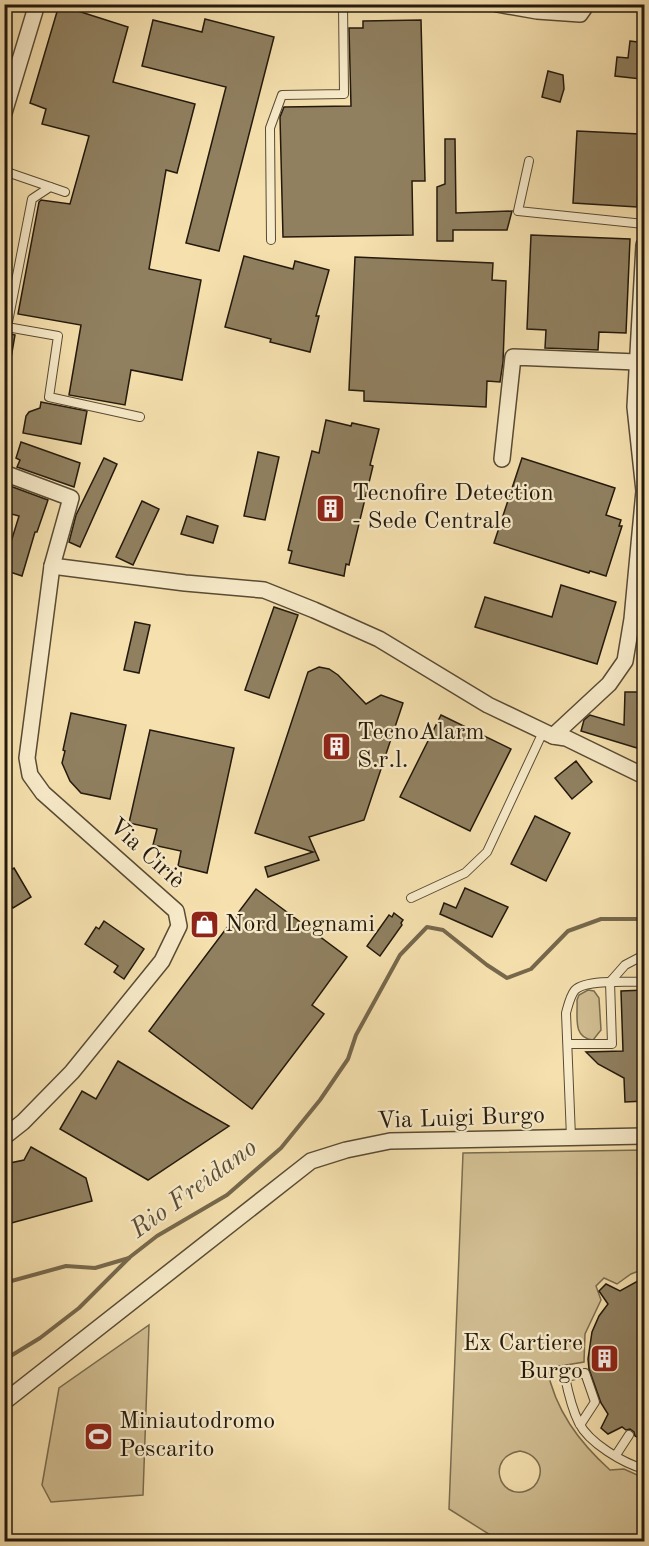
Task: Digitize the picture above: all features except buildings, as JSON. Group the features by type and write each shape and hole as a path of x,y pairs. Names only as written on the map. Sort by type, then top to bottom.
{"street":[{"path":"4,114 38,4"},
{"path":"497,4 537,11 580,14 586,4"},
{"path":"548,734 609,684 626,661 644,491 634,407 645,245"},
{"path":"502,459 513,357 637,362"},
{"name":"Via Ciriè","path":"4,473 71,498 52,566 27,758 30,775 43,793 176,910 179,926 162,961 72,1072 23,1122 4,1137"},
{"path":"52,566 185,584 264,590 379,639 488,705 548,734 566,738 645,776"},
{"name":"Via Luigi Burgo","path":"5,1402 311,1161 346,1150 390,1141 645,1136"}],"lane":[{"path":"271,240 270,128 282,95 344,94 343,4"},
{"path":"529,161 518,211 645,224"},
{"path":"4,171 65,192"},
{"path":"50,187 32,199 7,327 58,336 50,397 140,417"},
{"path":"4,212 4,217"},
{"path":"411,898 465,873 487,852 548,734"},
{"path":"567,1044 612,1044 610,982 625,965 645,955"},
{"path":"571,1137 566,1013 575,990 586,984 645,982"},
{"path":"580,1425 594,1402 585,1373 565,1377 570,1400 580,1425 598,1444 632,1465 645,1469"},
{"path":"616,1455 629,1435"}],"shaded area":[{"path":"588,990 594,991 599,998 601,1030 593,1040 582,1035 577,1025 577,1000 579,995"},
{"path":"644,1150 642,1240 644,1269 631,1274 617,1284 604,1278 596,1286 601,1300 585,1334 584,1362 547,1368 562,1411 588,1448 610,1470 624,1469 644,1478 644,1535 495,1538 449,1509 463,1153","holes":["520,1451 525,1452 539,1464 540,1473 532,1488 516,1492 503,1484 500,1468 509,1455"]},
{"name":"Miniautodromo Pescarito","path":"149,1325 143,1495 51,1502 42,1485 59,1388"}],"waterway":[{"name":"Rio Freidano","path":"4,1360 40,1338 79,1308 130,1257 157,1236 227,1195 281,1148 320,1100 348,1059 356,1035 400,955 427,927 443,930 507,978 531,969 568,931 601,919 644,919"},
{"path":"4,1283 66,1266 95,1268 129,1258"}],"place":[{"name":"Tecnofire Detection - Sede Centrale","path":"331,508"},
{"name":"TecnoAlarm S.r.l.","path":"336,747"},
{"name":"Nord Legnami","path":"204,925"},
{"name":"Ex Cartiere Burgo","path":"604,1358"},
{"name":"Miniautodromo Pescarito","path":"98,1436"}]}
